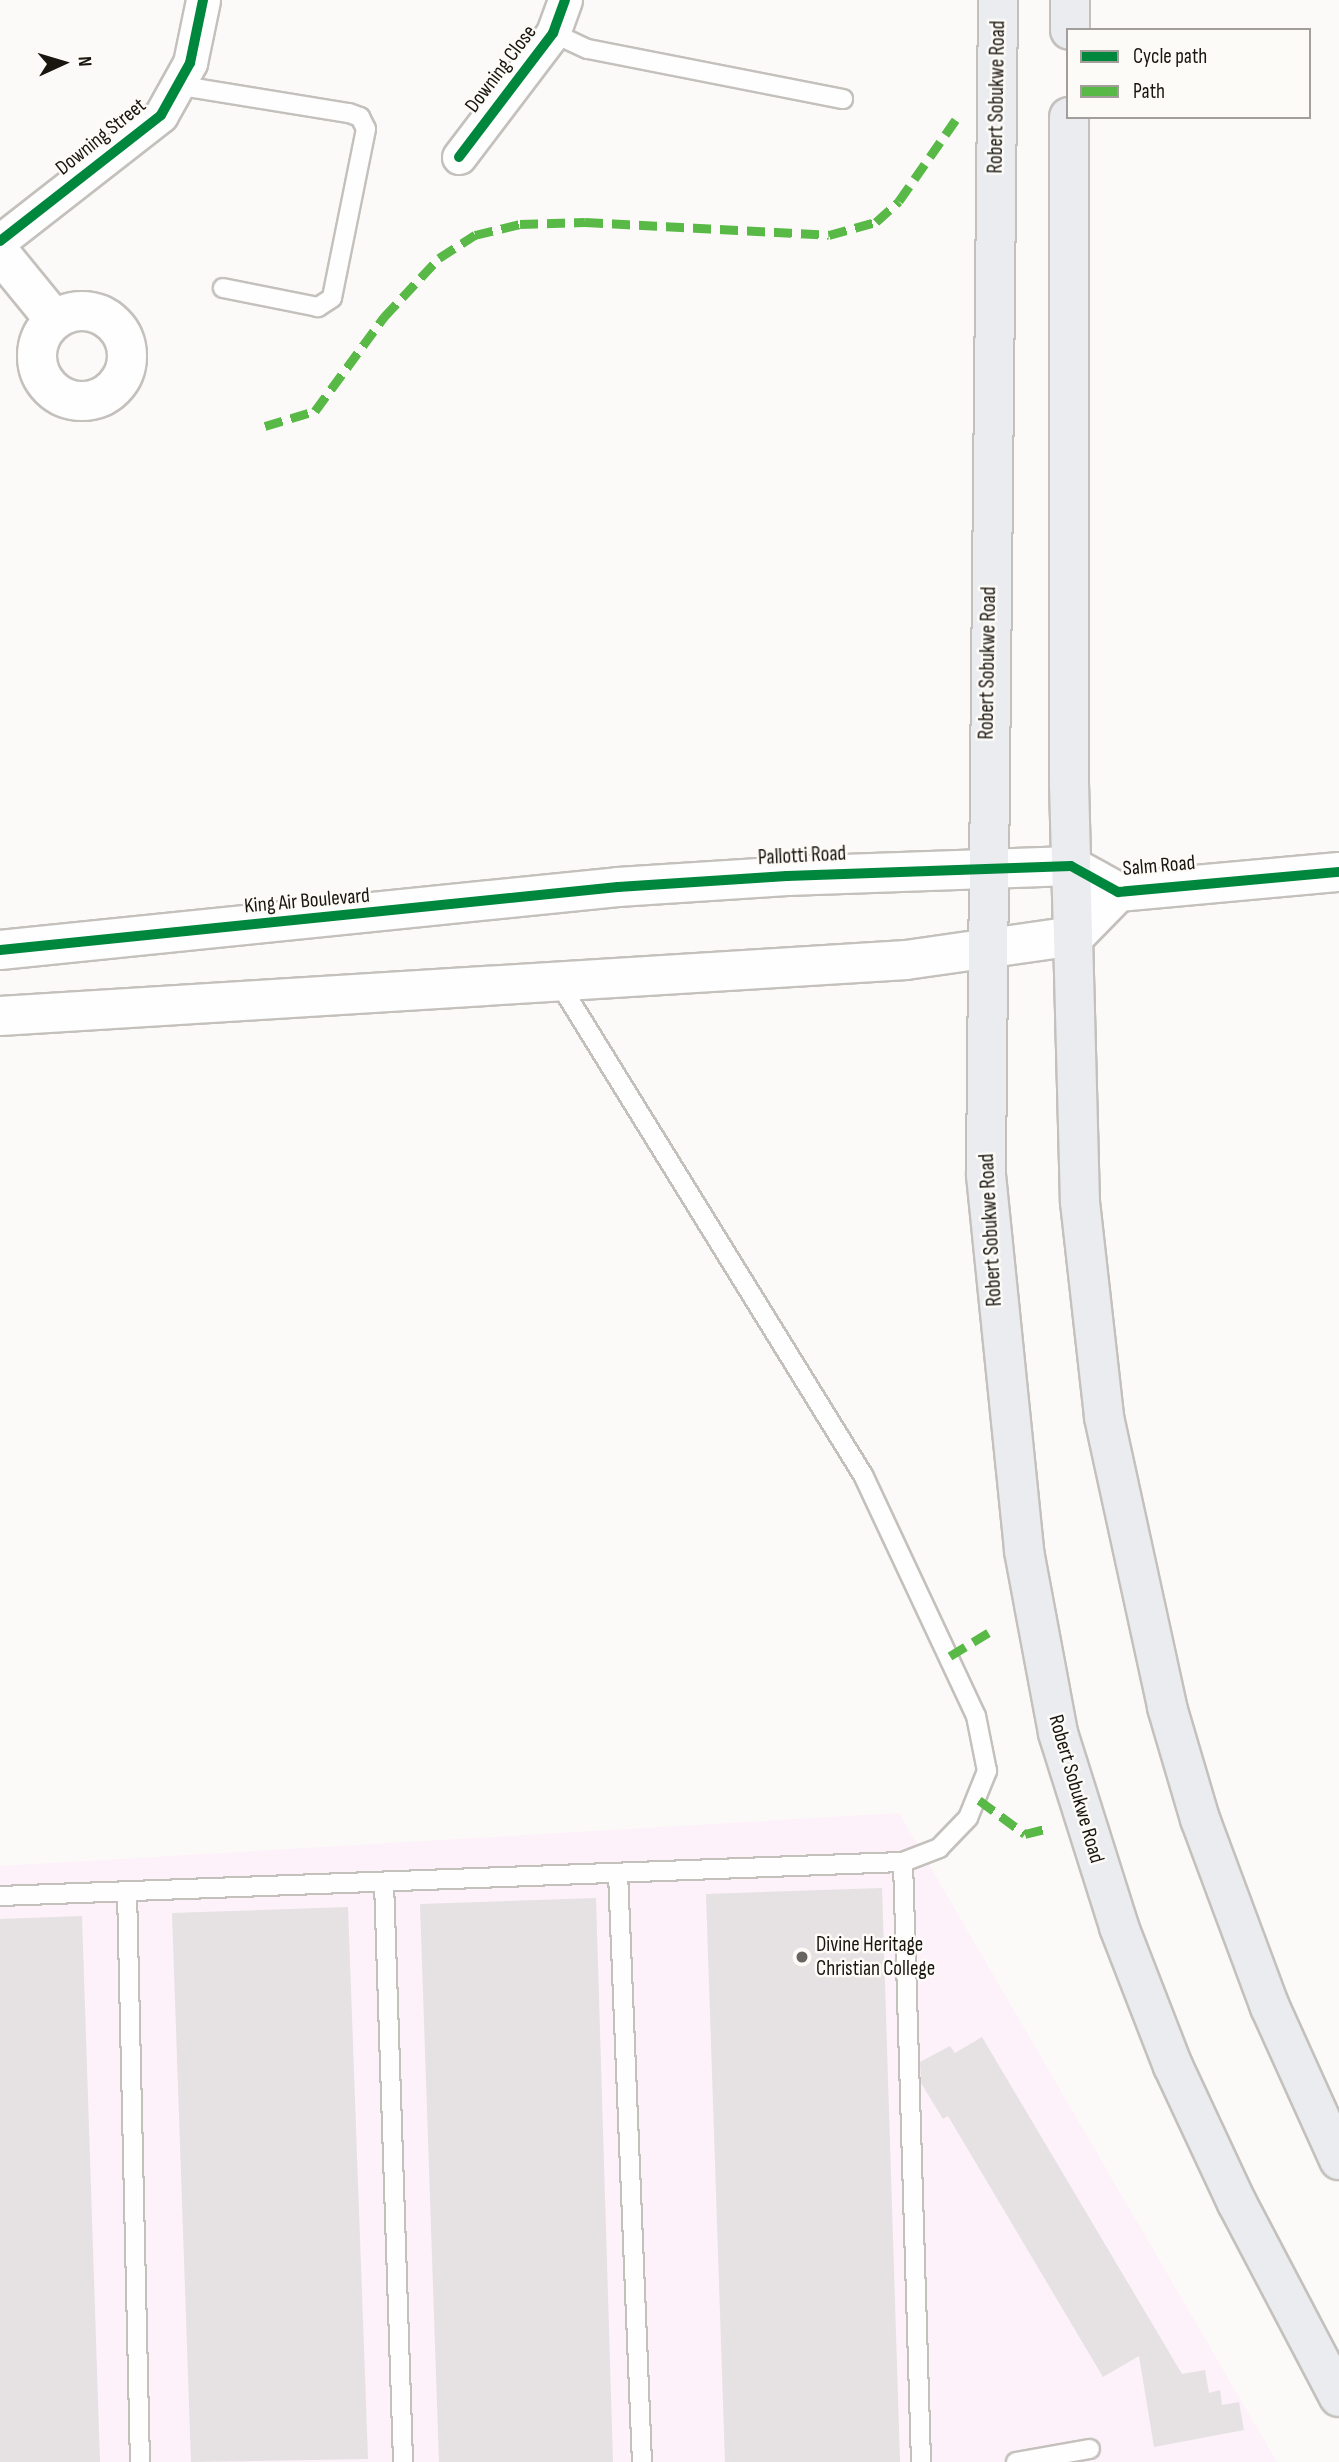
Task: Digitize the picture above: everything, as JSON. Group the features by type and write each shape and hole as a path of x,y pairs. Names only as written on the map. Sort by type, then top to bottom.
{"main road":[{"name":"Robert Sobukwe Road","path":"998,0 986,948 986,1175 995,1306 1024,1551 1058,1733 1119,1927 1173,2066 1237,2203 1339,2397"},
{"path":"1070,0 1070,28"},
{"path":"1069,119 1071,866 1075,936 1080,1202 1104,1417 1135,1571 1200,1819 1270,2007 1339,2160"}],"street":[{"name":"Downing Street","path":"0,242 161,115 182,86 203,0"},
{"name":"Downing Close","path":"459,158 553,33 565,0"},
{"path":"0,253 52,318"},
{"path":"988,870 1071,866"},
{"name":"Salm Road","path":"1071,866 1118,892 1339,872"},
{"name":"Pallotti Road","path":"618,887 988,870"},
{"name":"King Air Boulevard","path":"0,950 618,887"},
{"name":"Salm Road","path":"1075,936 1118,892"},
{"path":"0,1016 906,960 1075,936"}],"lane":[{"path":"553,33 588,49 843,99"},
{"path":"182,86 349,113 360,117 366,129 331,298 317,307 223,288"},
{"path":"0,1896 903,1863 939,1848 979,1800 986,1771 976,1716 863,1475 559,983"},
{"path":"903,1863 921,2462"},
{"path":"618,1873 642,2462"},
{"path":"384,1882 402,2462"},
{"path":"127,1891 140,2462"},
{"path":"1016,2462 1090,2449"}],"shaded area":[{"path":"899,1813 1277,2462 0,2462 0,1866"}],"building":[{"path":"882,1888 900,2462 725,2462 706,1894"},
{"path":"596,1898 613,2462 439,2462 420,1904"},
{"path":"348,1907 368,2459 191,2462 172,1913"},
{"path":"82,1916 100,2462 0,2462 0,1919"},
{"path":"982,2037 1182,2374 1205,2370 1209,2393 1220,2390 1222,2405 1239,2402 1244,2430 1154,2447 1139,2356 1103,2377 948,2116 943,2119 921,2083 920,2062 950,2046 955,2053"}],"marked path":[{"path":"265,426 315,411 384,317 439,258 475,235 520,224 585,222 829,235 876,222 899,201 959,115"},
{"path":"950,1656 991,1631"},
{"path":"979,1800 1025,1834 1045,1829"}],"cycle path":[{"path":"0,241 161,115 190,63 203,0"},
{"path":"459,157 553,33 565,0"},
{"path":"0,950 618,887 787,876 1071,866 1118,892 1339,872"}],"place":[{"name":"Divine Heritage Christian College","path":"802,1957"}]}
